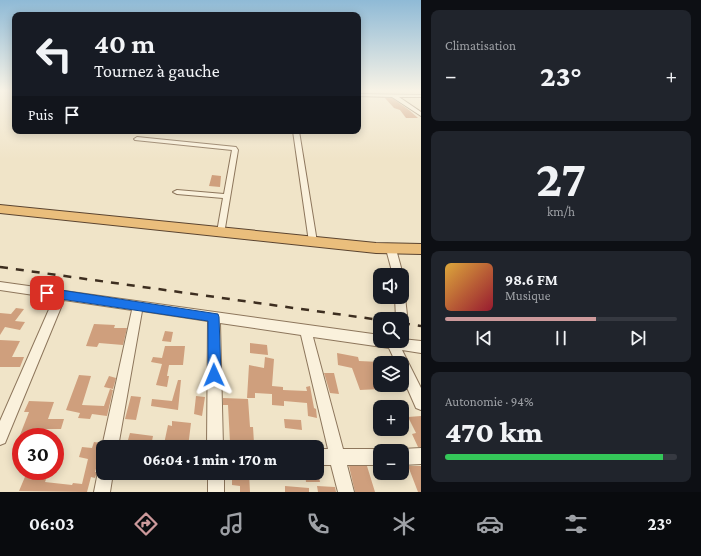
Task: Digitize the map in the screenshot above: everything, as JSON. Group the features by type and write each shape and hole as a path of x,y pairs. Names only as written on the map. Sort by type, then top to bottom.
{"highway":[{"path":"0,209 313,242 421,249"}],"street":[{"path":"296,134 313,242"},
{"path":"137,139 234,148 235,150 221,232"},
{"path":"177,192 227,196"},
{"path":"391,248 396,268"},
{"path":"1,289 61,295 373,339"},
{"path":"0,438 61,295"},
{"path":"111,440 138,306"},
{"path":"214,317 216,440"},
{"path":"306,330 346,492"},
{"path":"409,345 421,347"},
{"path":"391,348 421,403"},
{"path":"409,456 421,456"},
{"path":"324,457 373,457"},
{"path":"102,492 104,480"},
{"path":"216,480 216,492"}],"building":[{"path":"403,114 413,114 418,118 406,118"},
{"path":"212,175 221,176 220,187 209,186"},
{"path":"16,308 24,309 15,321 25,322 20,330 5,327 0,335 0,313 11,314"},
{"path":"94,324 115,325 114,328 127,328 123,345 99,343 97,347 86,346"},
{"path":"165,331 173,332 171,342 162,341"},
{"path":"0,340 20,341 12,357 24,357 20,367 0,367"},
{"path":"250,343 267,345 268,355 250,353"},
{"path":"165,346 185,346 183,365 169,365 167,387 156,385 162,364 151,362 153,357 162,358"},
{"path":"337,353 358,357 359,361 373,362 373,389 360,390 352,368 338,365"},
{"path":"265,357 274,359 272,386 283,387 283,390 307,391 306,387 310,386 317,418 308,416 307,403 284,401 284,406 272,405 272,394 255,393 255,398 247,398 249,365 264,368"},
{"path":"324,373 334,373 339,394 330,393"},
{"path":"79,375 91,376 82,405 104,406 110,389 113,390 107,416 92,414 90,419 78,418 80,413 66,410"},
{"path":"109,376 116,378 113,389 104,387"},
{"path":"178,380 181,380 178,410 151,406 152,399 172,401"},
{"path":"131,396 141,397 136,420 125,419"},
{"path":"196,396 205,397 202,416 194,414"},
{"path":"223,398 248,399 250,427 253,427 254,440 230,440 228,405 223,405"},
{"path":"29,401 54,402 48,419 64,419 61,428 23,428 29,412 24,412"},
{"path":"421,416 421,447 418,447 412,434 416,433 409,417"},
{"path":"284,419 301,420 302,430 285,428"},
{"path":"172,421 191,423 189,440 165,440 168,425 172,426"},
{"path":"130,433 153,436 152,440 128,440"},
{"path":"94,442 96,442 96,475 95,478 91,477 87,492 19,491 24,480 46,480 45,482 72,485 73,483 82,484 88,459 79,457 82,447 92,448"},
{"path":"349,466 367,466 375,492 355,492"},
{"path":"409,466 421,466 421,492 418,492"},
{"path":"232,480 249,480 250,492 240,492 240,486 232,485"},
{"path":"306,480 320,480 320,482 306,482"},
{"path":"285,486 309,488 309,492 285,492"},
{"path":"317,486 335,487 336,492 318,492"}],"railway":[{"path":"3,267 0,267 373,319"},
{"path":"409,324 421,326"}],"route":[{"path":"47,293 214,317 214,375"}]}
